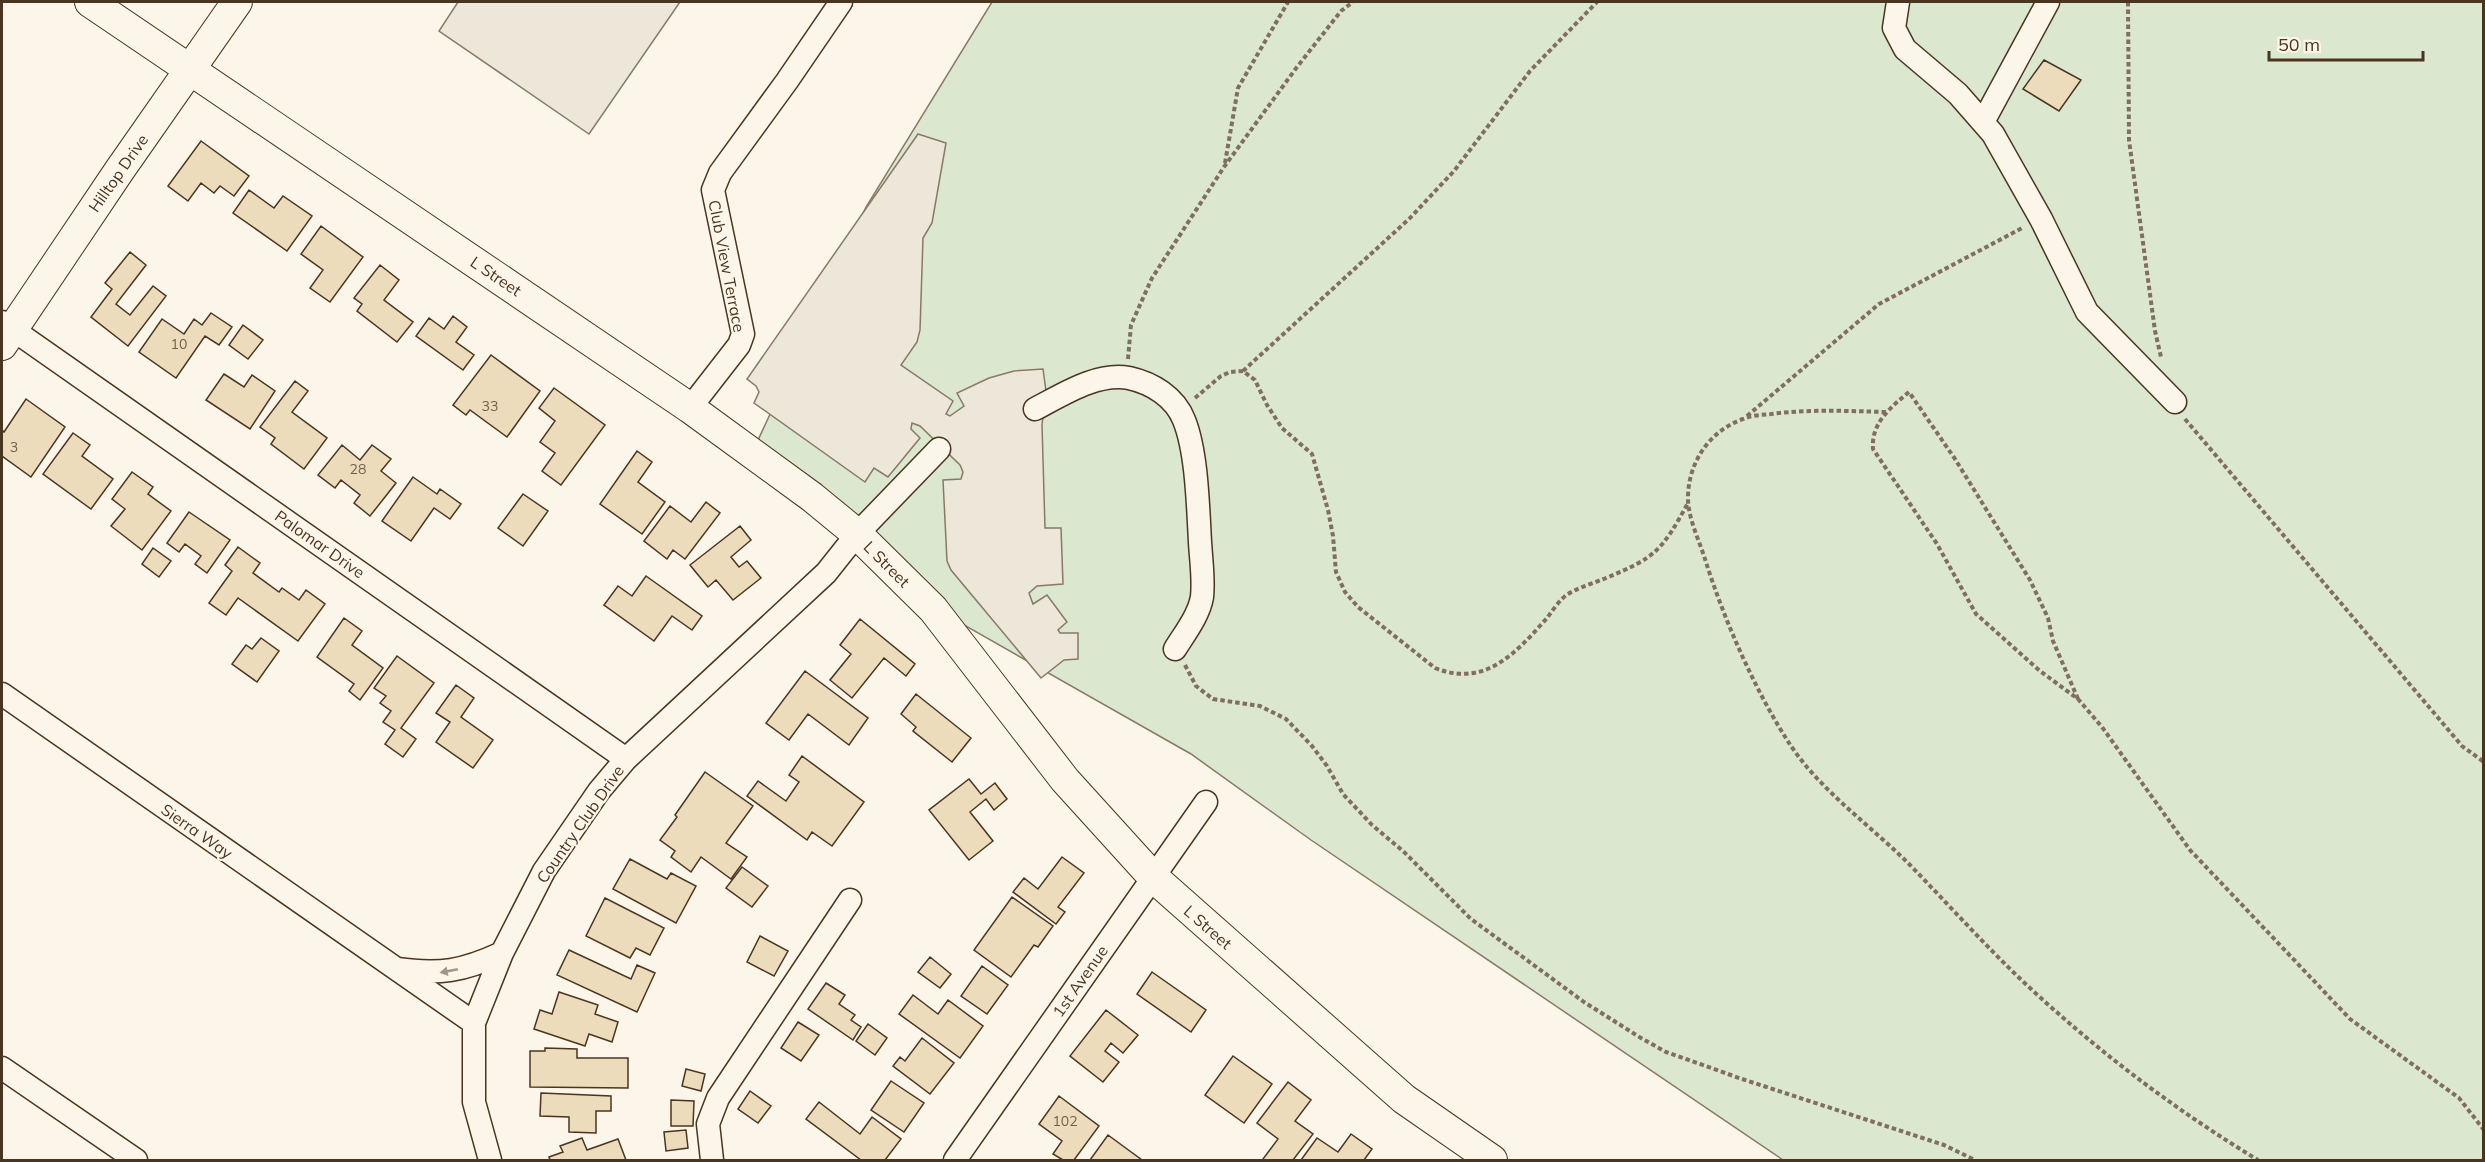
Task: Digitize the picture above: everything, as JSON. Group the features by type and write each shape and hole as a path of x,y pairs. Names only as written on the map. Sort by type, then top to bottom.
{"main road":[{"name":"L Street","path":"90,2 690,408 812,497 857,534 933,609 1065,780 1153,877 1404,1100 1492,1161"},
{"name":"Hilltop Drive","path":"5,332 237,2"}],"street":[{"name":"Club View Terrace","path":"690,408 739,345 743,334 713,190 720,173 841,2"},
{"path":"1898,2 1894,28 1905,50 1958,94 1993,134 2041,219 2087,312 2175,402"},
{"path":"1983,122 2048,2"},
{"name":"Palomar Drive","path":"5,332 626,759"},
{"path":"1035,409 1099,380 1127,378 1153,385 1173,402 1184,420 1191,451 1202,573 1202,598 1192,623 1175,649"},
{"name":"Country Club Drive","path":"490,1161 474,1102 474,1023 502,953 544,871 599,791 626,759 790,609 826,573 857,534 939,449"},
{"name":"Sierra Way","path":"2,694 474,1023"},
{"name":"1st Avenue","path":"966,1157 1153,877 1206,802"},
{"path":"712,1161 708,1124 718,1098 850,900"},
{"name":"Sierra Way","path":"393,968 440,973 475,966 502,953"},
{"path":"2,1068 136,1161"}],"path":[{"path":"1224,167 1238,88 1288,2"},
{"path":"1127,378 1131,325 1152,278 1224,167 1297,67 1341,11 1353,2"},
{"path":"1173,402 1185,405 1209,389 1221,376 1230,372 1243,371 1409,219 1454,171 1530,71 1597,2"},
{"path":"2128,2 2129,140 2154,331 2162,362"},
{"path":"1243,371 1255,380 1282,428 1312,454 1328,510 1336,572 1345,592 1358,606 1435,668 1464,676 1480,673 1500,663 1516,651 1566,595 1653,555 1667,540 1688,502 1693,465 1701,451 1715,436 1745,417 1879,304 2041,219"},
{"path":"2078,699 2053,641 2048,618 2030,580 1955,459 1909,392 1886,412 1872,435 1873,449 1937,544 1976,614 2040,671 2078,699 2102,727 2190,850 2350,1019 2459,1098 2484,1130"},
{"path":"2175,402 2187,423 2462,746 2484,762"},
{"path":"1745,417 1789,412 1886,412"},
{"path":"1688,502 1711,579 1772,715 1793,749 1822,783 1907,862 1990,949 2041,998 2078,1030 2169,1100 2258,1161"},
{"path":"1175,649 1196,686 1213,699 1260,706 1286,719 1312,746 1343,794 1372,825 1403,851 1471,919 1584,1002 1666,1052 1944,1145 1975,1161"}],"green space":[{"path":"992,2 2483,2 2483,1160 1783,1160 1311,840 1191,754 927,604 752,453 866,207"}],"shaded area":[{"path":"458,2 680,2 589,134 439,31"},
{"path":"918,134 946,143 932,223 923,238 920,330 917,342 901,365 953,401 946,414 950,416 964,406 957,393 989,378 1014,371 1043,369 1046,391 1042,425 1045,528 1061,528 1063,584 1037,586 1029,593 1033,604 1047,595 1067,622 1058,630 1060,633 1078,633 1078,659 1064,660 1041,678 951,570 947,561 943,480 961,479 963,472 960,465 920,426 912,423 911,429 920,438 888,477 874,468 865,482 754,403 759,392 756,386 747,379"}],"building":[{"path":"2044,60 2081,80 2059,111 2023,89"},
{"path":"201,141 249,176 234,196 220,186 214,193 201,183 188,201 168,186"},
{"path":"249,190 274,208 283,196 312,216 287,251 233,213"},
{"path":"321,226 363,257 330,302 310,288 323,270 301,254"},
{"path":"130,252 146,265 116,304 130,315 153,286 166,296 128,346 91,317 112,289 105,283"},
{"path":"380,265 399,280 384,300 413,322 397,342 357,311 362,304 354,298"},
{"path":"211,313 232,327 219,345 205,336 176,378 139,352 162,319 184,334 194,319 202,325"},
{"path":"453,316 467,327 456,342 474,355 463,370 416,336 429,318 444,329"},
{"path":"243,325 263,340 248,359 229,345"},
{"path":"491,355 540,391 507,437 470,410 466,415 453,405"},
{"path":"224,374 244,387 252,375 275,391 250,429 206,400"},
{"path":"295,381 308,391 292,412 327,438 304,469 271,444 275,438 260,427"},
{"path":"554,388 605,425 561,485 542,471 555,453 540,442 555,421 539,408"},
{"path":"26,399 65,427 31,477 2,456 2,430 4,432"},
{"path":"73,433 90,445 82,456 113,479 91,509 43,474"},
{"path":"342,445 360,460 372,445 391,459 381,471 396,483 370,516 354,503 360,495 341,480 335,488 318,475"},
{"path":"637,451 652,462 638,482 665,502 642,534 600,504"},
{"path":"132,472 153,487 148,494 171,511 142,550 111,526 125,509 112,499"},
{"path":"413,477 437,494 440,489 461,504 450,519 434,508 411,541 382,521"},
{"path":"523,494 548,511 523,546 498,528"},
{"path":"706,502 720,513 685,559 673,550 667,559 644,541 670,506 691,522"},
{"path":"189,512 230,540 207,573 195,564 201,556 185,544 179,552 167,543"},
{"path":"740,526 751,540 731,557 739,567 747,561 761,578 733,600 716,580 708,587 690,565"},
{"path":"238,547 260,563 253,573 279,592 282,588 299,600 306,590 325,604 298,641 238,598 226,615 209,603 232,571 225,565"},
{"path":"153,548 171,561 159,577 142,564"},
{"path":"646,576 702,616 692,630 672,616 654,641 604,605 618,586 632,596"},
{"path":"344,618 362,631 352,645 383,668 360,700 349,691 354,684 317,657"},
{"path":"860,619 915,664 906,676 884,658 852,698 830,680 851,654 840,645"},
{"path":"261,638 279,651 257,682 232,664 246,645 252,649"},
{"path":"397,656 434,683 401,728 416,739 403,757 385,744 395,730 383,722 391,711 380,703 386,696 374,688"},
{"path":"805,671 868,718 849,745 808,714 789,740 766,723"},
{"path":"456,685 474,698 461,717 493,740 473,768 436,742 450,722 436,713"},
{"path":"916,694 971,738 952,762 913,731 916,727 901,714"},
{"path":"802,756 864,802 832,846 812,832 807,840 747,796 758,781 786,801 799,782 789,775"},
{"path":"705,772 753,806 726,843 747,857 731,879 701,857 691,872 671,857 675,851 660,840"},
{"path":"969,779 981,794 995,783 1007,799 994,810 986,799 970,812 993,841 969,860 929,810"},
{"path":"1062,857 1084,873 1058,907 1065,912 1056,924 1013,892 1024,878 1038,889"},
{"path":"630,859 667,879 671,873 696,886 676,923 613,889"},
{"path":"742,867 768,886 752,907 726,888"},
{"path":"1012,897 1053,926 1038,947 1034,945 1011,977 974,950"},
{"path":"605,898 664,928 650,955 636,948 630,958 586,936"},
{"path":"760,936 788,951 774,976 747,962"},
{"path":"569,950 631,979 637,965 655,973 637,1012 557,975"},
{"path":"930,957 951,974 940,988 918,972"},
{"path":"982,966 1008,985 987,1014 961,996"},
{"path":"1152,972 1206,1010 1191,1032 1137,994"},
{"path":"826,983 845,995 839,1004 855,1015 851,1020 861,1027 853,1040 808,1009"},
{"path":"559,992 598,1005 595,1014 618,1022 612,1042 589,1034 585,1046 534,1029 540,1010 552,1014"},
{"path":"913,995 938,1014 948,1000 983,1026 960,1058 899,1014"},
{"path":"1106,1010 1138,1035 1123,1053 1111,1043 1105,1051 1119,1062 1103,1082 1070,1056"},
{"path":"798,1022 819,1035 801,1061 781,1048"},
{"path":"868,1024 887,1038 875,1055 856,1041"},
{"path":"922,1038 954,1063 930,1094 893,1066 900,1057 905,1061"},
{"path":"545,1048 577,1049 577,1058 628,1058 628,1088 530,1087 530,1051 545,1051"},
{"path":"1233,1056 1272,1084 1244,1123 1205,1095"},
{"path":"686,1069 705,1074 701,1091 682,1086"},
{"path":"891,1081 924,1103 904,1132 871,1110"},
{"path":"1288,1082 1311,1100 1295,1121 1313,1134 1293,1160 1265,1160 1263,1159 1278,1139 1257,1123"},
{"path":"750,1091 771,1106 758,1123 738,1109"},
{"path":"541,1093 611,1096 611,1111 596,1111 596,1133 569,1132 569,1117 540,1116"},
{"path":"1059,1096 1099,1126 1074,1160 1063,1160 1053,1154 1062,1141 1039,1124"},
{"path":"671,1100 694,1101 693,1126 671,1126"},
{"path":"819,1102 860,1134 872,1117 901,1139 885,1160 861,1160 806,1119"},
{"path":"686,1130 688,1148 666,1151 664,1132"},
{"path":"1351,1134 1372,1149 1364,1160 1301,1160 1317,1138 1338,1152"},
{"path":"1108,1135 1142,1160 1090,1160"},
{"path":"582,1138 587,1150 618,1139 626,1160 550,1160 549,1157 563,1152 560,1146"}]}
